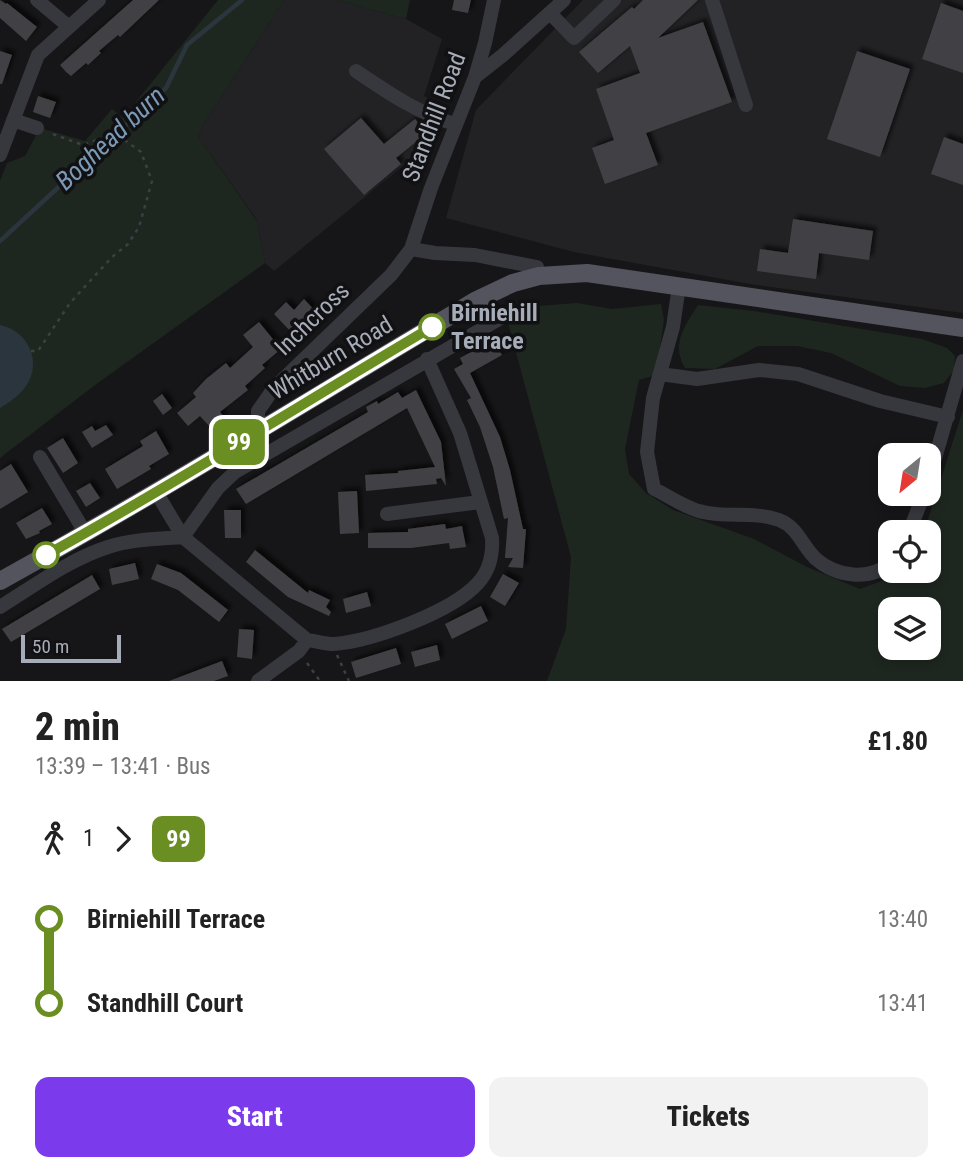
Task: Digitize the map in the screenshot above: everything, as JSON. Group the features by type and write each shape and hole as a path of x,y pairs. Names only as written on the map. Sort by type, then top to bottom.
{"main road":[{"name":"Whitburn Road","path":"0,580 86,534 475,301 513,283 539,276 587,272 963,328"}],"street":[{"path":"37,0 68,26"},
{"path":"0,155 38,55 99,0"},
{"name":"Standhill Road","path":"411,249 455,124 475,77 494,0"},
{"path":"475,77 564,0"},
{"path":"550,13 574,38 614,0"},
{"path":"712,0 746,105"},
{"path":"356,71 414,107 437,119 455,124"},
{"path":"13,120 37,128"},
{"path":"411,249 475,255 537,267 539,276"},
{"name":"Inchcross","path":"258,430 258,411 274,388 391,275 411,249"},
{"path":"679,286 673,327 653,398 647,452 654,489 703,512 763,515 783,522 796,532 816,558 843,573 863,575 878,570"},
{"path":"0,607 80,559 108,547 133,541 183,537 218,488 235,472 506,315"},
{"path":"258,681 303,646 332,644 393,629 431,614 478,583 487,570 493,554 492,538 460,433 427,359"},
{"path":"940,443 963,362"},
{"path":"660,374 697,379 759,370 798,374 880,401 948,417"},
{"path":"40,457 86,534"},
{"path":"156,492 183,537 303,646"},
{"path":"387,514 480,502"}],"path":[{"path":"31,351 37,351 70,303 112,257 128,244 139,227 152,181 141,152 120,136 107,136 83,145 37,128"},
{"path":"332,644 349,681"},
{"path":"303,646 320,681"}],"shaded area":[{"path":"218,0 284,0 197,135 257,221 265,263 95,385 0,458 0,181 7,163 25,156 40,128 85,141 112,109 123,118"},
{"path":"284,0 337,0 406,19 442,39 424,96 446,107 435,140 274,271 265,263 257,220 197,135"},
{"path":"337,0 410,0 406,19"},
{"path":"583,0 963,0 963,313 750,284 574,252 446,218 476,110"},
{"path":"577,303 612,309 661,304 664,320 656,375 639,380 625,449 629,474 646,493 673,510 754,539 807,567 860,589 878,582 941,583 941,520 928,520 932,506 942,506 942,476 963,410 963,681 547,681 566,629 571,557 506,315 525,307"},
{"path":"698,305 754,311 922,339 947,348 955,356 954,370 944,383 925,388 900,386 831,353 797,346 758,346 715,369 685,368 679,343 684,328"},
{"path":"0,325 17,332 28,346 33,363 29,381 16,397 0,408"}],"building":[{"path":"0,0 37,27 26,41 0,18"},
{"path":"133,0 159,0 120,37 118,35 99,51 101,53 88,65 86,63 71,76 66,72 60,65"},
{"path":"454,0 471,0 468,13 452,10"},
{"path":"643,0 698,0 658,38 703,22 732,102 646,133 658,165 605,184 592,148 614,140 596,89 640,73 630,46 598,73 579,52"},
{"path":"941,3 963,11 963,73 922,59"},
{"path":"0,51 12,55 2,84 0,84"},
{"path":"857,51 910,69 880,157 827,139"},
{"path":"38,96 56,102 50,118 33,112"},
{"path":"361,118 384,144 415,119 427,133 396,158 401,164 364,195 324,149"},
{"path":"944,137 963,144 963,185 931,174"},
{"path":"793,219 873,231 869,260 819,253 816,279 757,271 760,249 788,253"},
{"path":"304,299 317,313 294,335 274,314 286,302 294,310"},
{"path":"259,322 281,349 262,365 265,368 245,386 248,390 220,412 224,417 211,428 200,416 188,426 177,413 196,397 193,393 206,379 226,363 230,368 253,347 243,335"},
{"path":"493,340 502,355 470,373 500,437 510,470 523,529 526,529 523,568 508,567 513,558 505,558 508,518 504,519 493,467 480,427 467,400 471,398 454,369 463,364 460,358"},
{"path":"416,390 441,442 446,486 441,478 436,479 437,484 366,491 365,475 435,467 407,408 246,504 236,489 368,412 366,407 377,401 378,404 398,392 402,398"},
{"path":"162,394 172,408 163,415 153,401"},
{"path":"106,425 113,435 92,448 82,432 92,426 95,431"},
{"path":"156,431 169,454 149,466 151,469 117,489 105,469 143,446 140,441"},
{"path":"63,438 78,463 63,473 47,448"},
{"path":"11,464 28,492 0,509 0,471"},
{"path":"90,483 100,498 86,507 76,491"},
{"path":"357,491 359,533 340,534 338,492"},
{"path":"42,508 52,524 26,539 16,523"},
{"path":"224,510 241,510 241,538 225,538"},
{"path":"445,524 446,529 462,526 466,547 450,549 449,543 411,548 368,548 368,533 408,532 408,529"},
{"path":"255,550 308,593 309,590 330,600 326,607 331,612 329,616 288,597 246,562"},
{"path":"135,563 139,579 112,585 109,569"},
{"path":"157,564 181,573 228,610 219,622 178,590 151,579"},
{"path":"503,574 519,583 505,606 490,597"},
{"path":"92,575 100,589 11,642 2,629"},
{"path":"367,592 371,606 346,613 343,599"},
{"path":"481,606 488,621 452,639 445,624"},
{"path":"239,629 254,630 252,659 237,657"},
{"path":"437,645 440,660 415,667 411,652"},
{"path":"396,648 401,664 356,678 351,662"},
{"path":"222,661 228,676 214,681 169,681"}],"waterway":[{"name":"Boghead burn","path":"0,241 166,88 187,45 242,0"}],"bus line":[{"name":"99","path":"46,555 189,474 432,327"}],"place":[{"name":"Birniehill Terrace","path":"432,327"}]}
